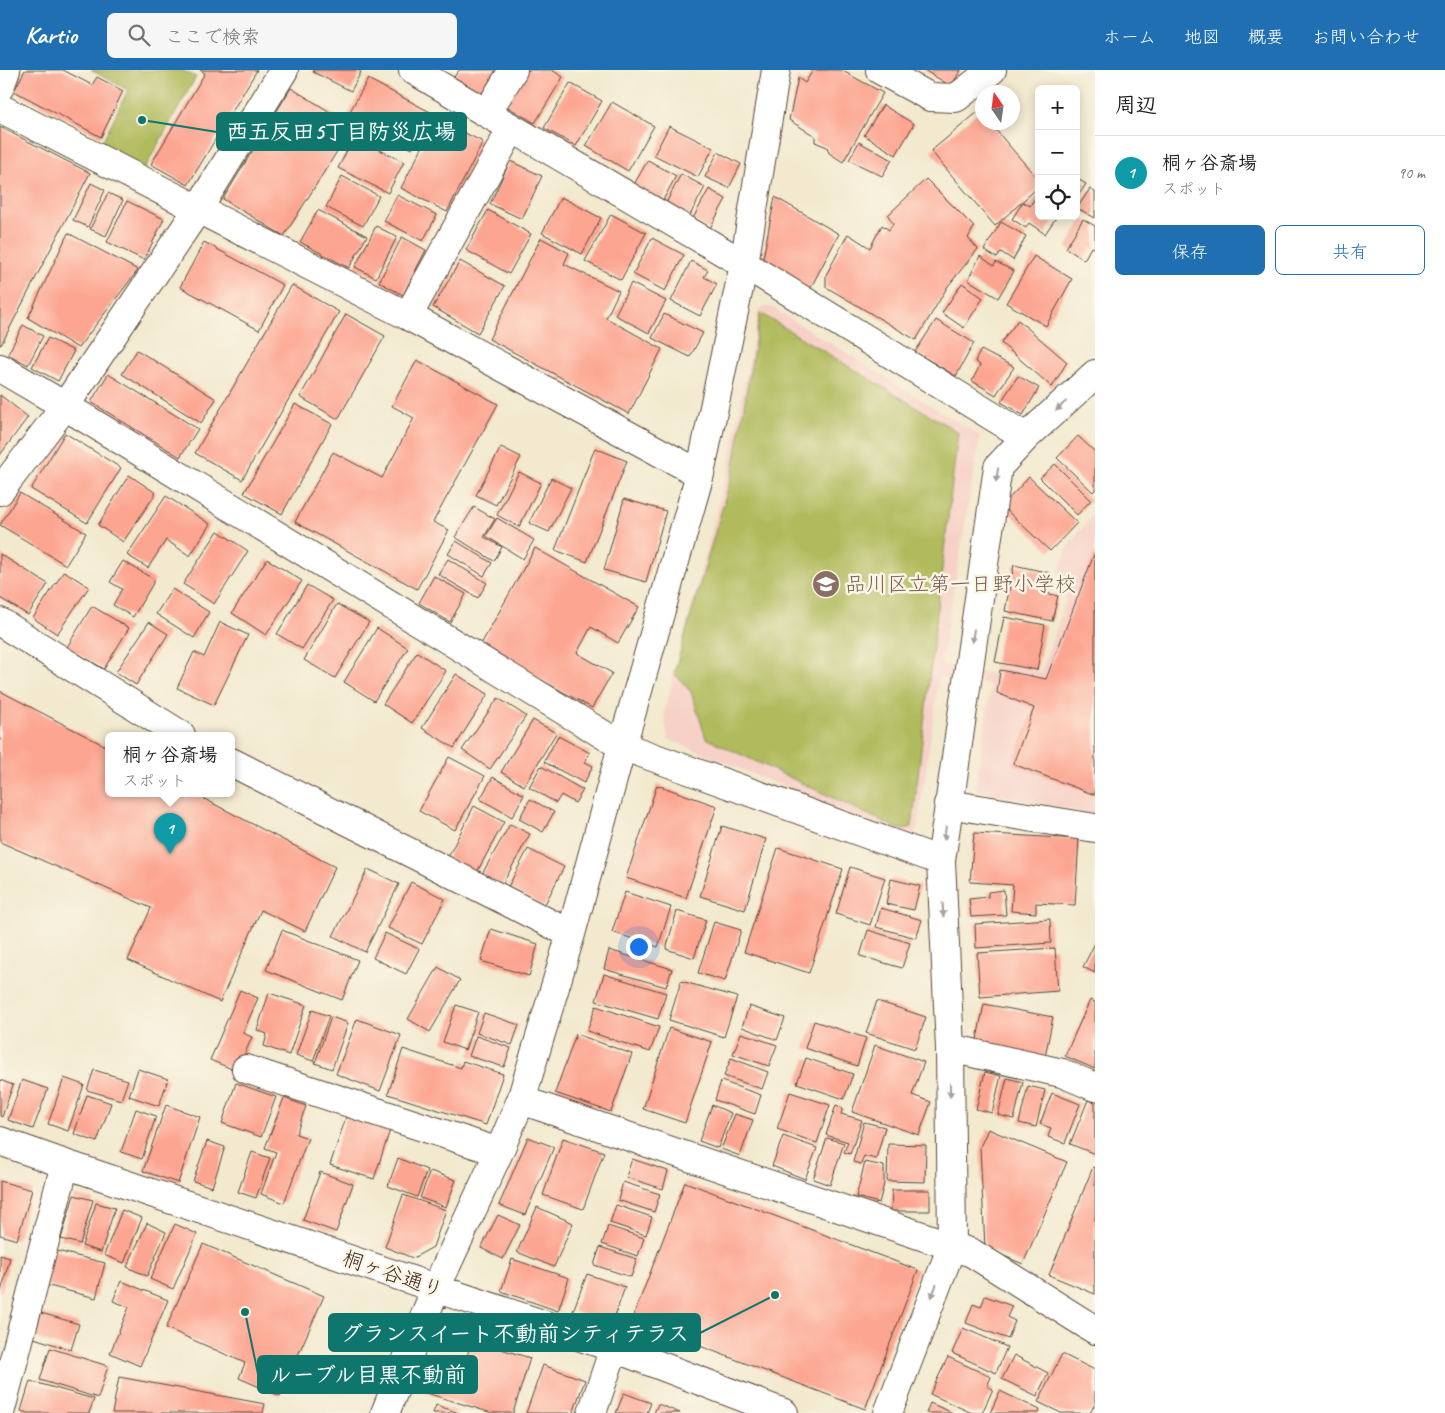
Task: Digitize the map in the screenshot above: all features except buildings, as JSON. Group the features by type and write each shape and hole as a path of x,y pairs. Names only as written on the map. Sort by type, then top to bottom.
{"street":[{"path":"0,87 6,70"},
{"path":"0,491 66,406 198,209 284,70"},
{"path":"413,70 744,264 1026,437"},
{"path":"487,113 513,70"},
{"path":"385,1413 436,1288 500,1152 521,1100 571,934 622,746 700,474 744,264 776,70"},
{"path":"880,70 930,97 956,98 992,70"},
{"path":"0,108 408,316 700,474"},
{"path":"408,316 512,128"},
{"path":"0,368 66,406 622,746 941,861"},
{"path":"888,1413 952,1246 950,1048 941,861 998,467 1026,437 1095,374"},
{"path":"0,622 177,732"},
{"path":"235,764 571,934"},
{"path":"948,804 1095,828"},
{"path":"950,1048 1062,1073 1095,1087"},
{"path":"246,1069 500,1152"},
{"path":"521,1100 972,1253 1095,1330"},
{"name":"桐ヶ谷通り","path":"0,1141 614,1348 784,1413"},
{"path":"0,1413 65,1164"},
{"path":"592,1413 614,1348"}],"shaded area":[{"name":"品川区立第一日野小学校","path":"770,306 980,436 941,665 993,674 995,663 1041,672 1067,598 1059,570 1068,547 1095,512 1095,816 1088,813 975,791 991,685 939,677 917,831 909,838 668,739 664,713 728,468 759,309"}],"green space":[{"path":"91,70 182,70 196,77 142,173 98,150 128,90"},
{"name":"品川区立第一日野小学校","path":"760,313 958,432 912,827 901,830 706,738 691,692 674,673 733,471"}],"place":[{"name":"西五反田5丁目防災広場","path":"142,120"},
{"name":"品川区立第一日野小学校","path":"826,584"},
{"name":"桐ヶ谷斎場","path":"170,854"},
{"name":"グランスイート不動前シティテラス","path":"775,1295"},
{"name":"ルーブル目黒不動前","path":"245,1312"}]}
